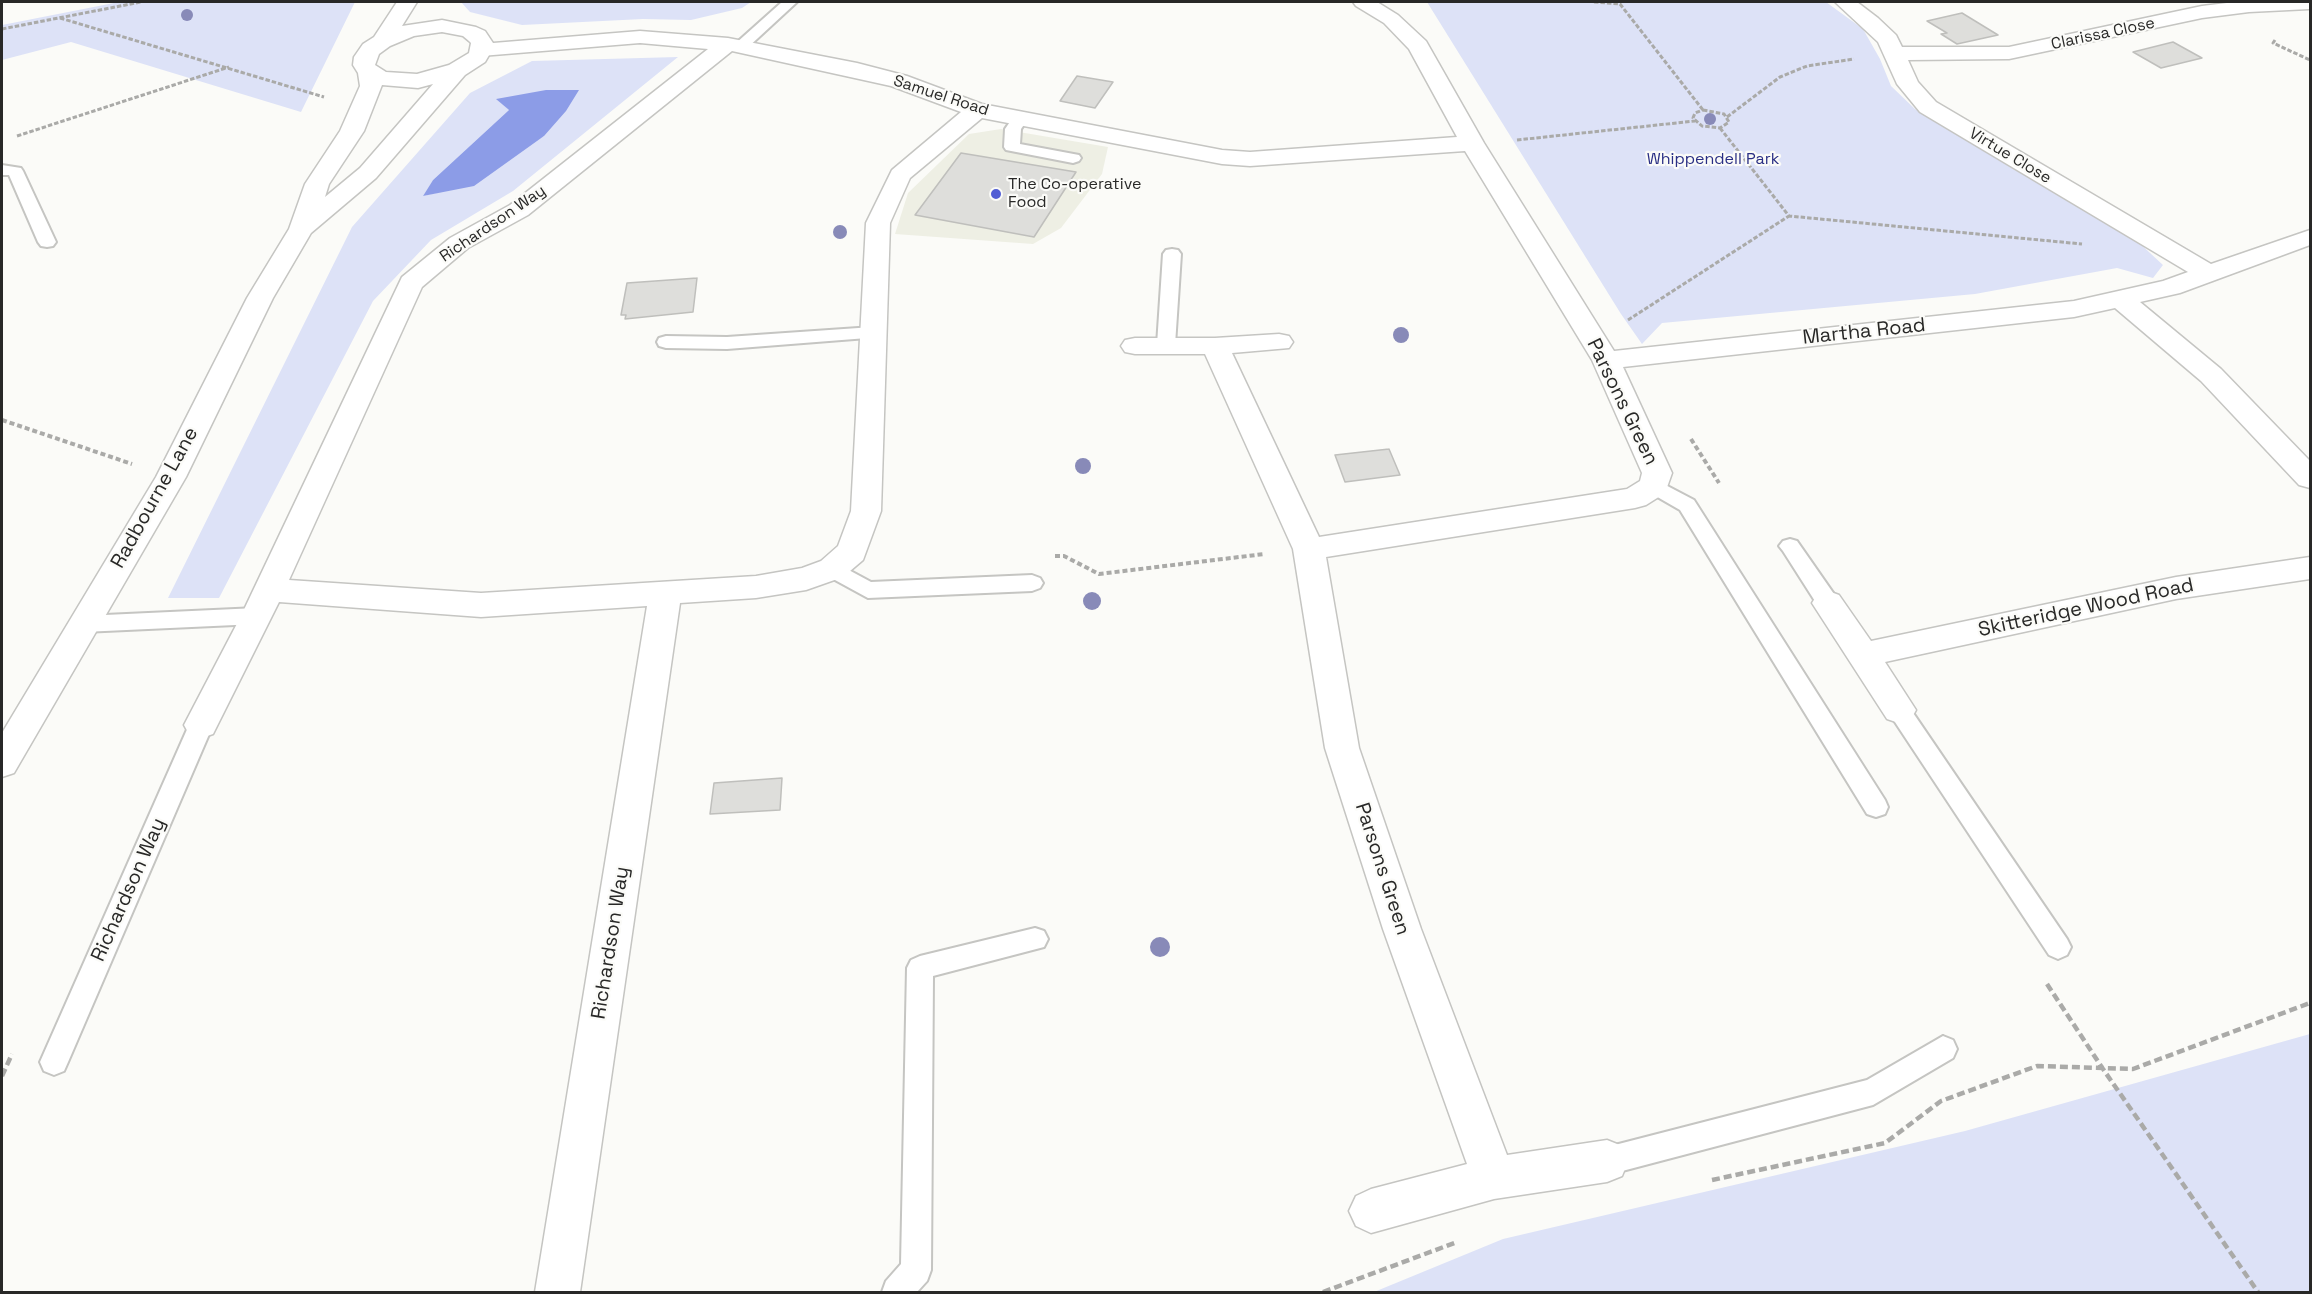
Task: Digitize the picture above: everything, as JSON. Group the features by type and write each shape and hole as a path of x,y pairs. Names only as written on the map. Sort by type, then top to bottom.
{"street":[{"path":"382,41 407,2"},
{"path":"369,73 398,81 438,77 468,64 482,50 482,43 477,36 456,28 433,13 422,2"},
{"name":"Parsons Green","path":"1309,549 1635,498 1654,486 1657,473 1606,360 1472,143 1418,46 1391,19 1363,2"},
{"name":"Virtue Close","path":"1845,2 1871,22 1888,40 1908,84 1928,107 2210,274"},
{"name":"Clarissa Close","path":"1896,54 2009,53 2202,12 2249,6 2309,3"},
{"path":"382,41 418,28 456,28"},
{"name":"Samuel Road","path":"482,50 640,37 734,45 857,70 898,81 977,110 1183,150 1250,159 1472,143"},
{"name":"Radbourne Lane","path":"2,763 171,477 260,298 301,229 317,184 352,130 371,86 369,73 364,65 364,57 370,49 382,41"},
{"name":"Richardson Way","path":"201,726 263,603 411,282 459,243 519,210 734,45"},
{"name":"Radbourne Lane","path":"301,229 368,173 457,70"},
{"path":"263,603 481,606 756,587 806,579 832,569 852,552 866,512 878,223 900,175 977,110"},
{"name":"Martha Road","path":"1606,360 2074,309 2171,287 2310,237"},
{"path":"2121,299 2211,375 2310,478"},
{"path":"1135,346 1215,346 1279,342"},
{"name":"Parsons Green","path":"1215,346 1309,549 1342,748 1402,929 1494,1178"},
{"name":"Skitteridge Wood Road","path":"1862,655 2176,588 2310,568"},
{"name":"Richardson Way","path":"557,1293 665,594"},
{"path":"1828,603 1899,710"},
{"path":"1371,1211 1494,1178 1606,1161"}],"lane":[{"path":"734,45 790,2"},
{"path":"1020,119 1013,129 1012,147 1073,158"},
{"path":"2,170 15,171 47,242"},
{"path":"1166,345 1172,254"},
{"path":"666,342 727,343 873,333"},
{"path":"1654,486 1687,505 1876,807"},
{"path":"1790,546 1828,603"},
{"path":"832,569 868,590 1032,583"},
{"path":"83,624 263,603"},
{"path":"1899,710 2058,947"},
{"name":"Richardson Way","path":"54,1062 201,726"},
{"path":"897,1293 916,1270 920,968 1035,939"},
{"path":"1606,1161 1873,1092 1943,1049"}],"path":[{"path":"2,29 141,2"},
{"path":"1594,2 1622,3 1703,110"},
{"path":"60,18 230,67 325,98 318,131 352,130"},
{"path":"1727,117 1780,77 1807,66 1844,60 1881,58 1896,54"},
{"path":"12,138 230,67"},
{"path":"1695,121 1693,118 1695,113 1703,110 1720,112 1727,117"},
{"path":"1472,143 1695,121 1702,126 1720,128 1727,125 1727,117"},
{"path":"1720,128 1789,216"},
{"path":"1621,325 1789,216 2085,244"},
{"path":"2,420 171,477"},
{"path":"1053,556 1064,556 1099,574 1309,549"},
{"path":"2103,1069 2258,1293"}],"shaded area":[{"path":"1001,129 1108,147 1102,174 1061,228 1033,244 895,234 908,193 969,134"}],"green space":[{"path":"119,2 355,2 301,112 71,42 2,60 2,25"},
{"path":"461,2 751,2 742,8 691,20 643,19 522,25 470,12"},
{"name":"Whippendell Park","path":"1427,2 1826,2 1863,29 1880,59 1891,86 1915,109 2136,240 2163,265 2153,278 2117,268 1975,294 1662,323 1642,344 1621,314"},
{"path":"678,57 513,191 431,240 373,301 219,598 168,598 352,227 470,93 532,61","holes":["497,99 544,136 449,190 423,196 433,180 509,110"]},
{"path":"2310,1034 2310,1292 1374,1292 1503,1239 1965,1131"}],"water":[{"path":"546,90 579,90 566,111 544,136 474,186 423,196 433,180 509,110 496,99"}],"building":[{"path":"1962,13 1998,35 1957,44 1941,34 1947,33 1927,21"},
{"path":"2173,42 2202,58 2161,68 2133,52"},
{"path":"1077,76 1113,82 1095,108 1060,101"},
{"name":"The Co-operative Food","path":"961,153 1076,172 1034,237 915,215"},
{"path":"697,278 693,312 625,319 626,315 621,315 627,283"},
{"path":"1389,449 1400,475 1345,482 1335,455"},
{"path":"782,778 780,810 710,814 714,783"}],"place":[{"name":"The Co-operative Food","path":"996,194"}]}
